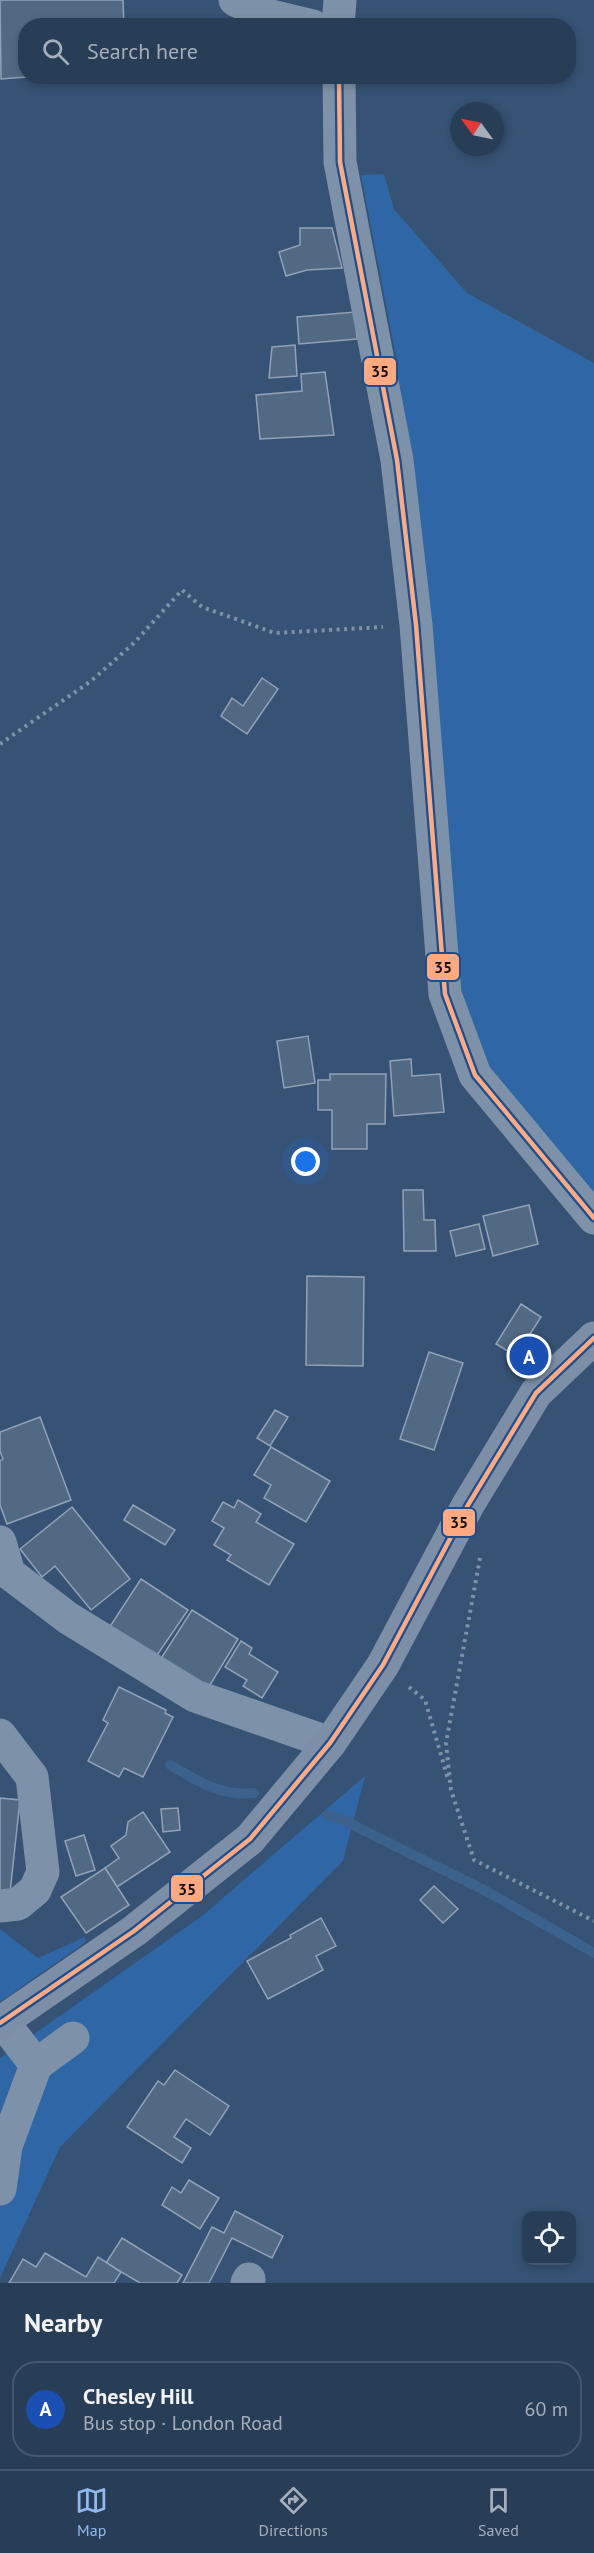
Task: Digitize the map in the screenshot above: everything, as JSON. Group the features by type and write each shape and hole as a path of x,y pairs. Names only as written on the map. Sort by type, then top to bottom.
{"main road":[{"path":"1,2022 134,1931 250,1839 330,1743 383,1665 468,1505 536,1393 594,1338"}],"street":[{"path":"235,0 267,15 280,18"},
{"path":"339,18 340,0"},
{"path":"339,84 340,162 397,460 416,625 446,994 475,1075 594,1218"},
{"path":"0,1542 9,1573 68,1618 185,1690 195,1696 330,1743"},
{"path":"0,1735 32,1777 44,1872 35,1890 18,1904 0,1906"},
{"path":"1,2022 36,2065"},
{"path":"0,2189 6,2146 36,2065 73,2038"}],"path":[{"path":"0,744 91,681 134,643 172,598 182,590 202,607 275,633 416,625"},
{"path":"451,1790 446,1743 481,1552"},
{"path":"383,1665 425,1700 474,1860 594,1921"}],"shaded area":[{"path":"384,174 394,209 467,293 594,363 594,1193 509,1103 466,1037 450,970 431,652 396,357 361,175"},
{"path":"365,1776 343,1861 60,2147 0,2278 0,2058 202,1916"},
{"path":"0,1929 38,1958 85,1937 86,1942 0,2002"}],"building":[{"path":"0,0 123,0 124,18 18,18 18,78 1,79"},
{"path":"300,228 332,228 342,268 307,270 286,276 279,252 300,245"},
{"path":"355,312 357,339 299,344 297,317"},
{"path":"295,345 297,376 269,378 272,347"},
{"path":"325,372 334,435 260,439 256,395 302,391 301,374"},
{"path":"262,678 278,689 247,734 221,716 232,698 243,706"},
{"path":"308,1036 315,1083 284,1088 277,1041"},
{"path":"411,1059 412,1076 440,1074 444,1112 394,1116 390,1061"},
{"path":"330,1074 386,1074 385,1124 367,1124 367,1149 332,1149 332,1110 318,1110 318,1080 330,1080"},
{"path":"403,1190 423,1190 424,1220 435,1220 436,1251 404,1251"},
{"path":"529,1205 538,1244 493,1256 483,1216"},
{"path":"479,1224 485,1249 456,1256 450,1231"},
{"path":"307,1276 364,1277 363,1366 306,1365"},
{"path":"521,1304 541,1317 516,1356 496,1344"},
{"path":"429,1352 463,1363 434,1450 400,1439"},
{"path":"275,1410 288,1417 270,1446 257,1438"},
{"path":"40,1417 71,1500 7,1524 0,1505 0,1461 3,1459 0,1451 0,1432"},
{"path":"271,1447 330,1481 306,1522 264,1498 271,1485 254,1475"},
{"path":"238,1500 261,1514 256,1522 294,1544 269,1585 227,1560 231,1555 214,1545 224,1528 212,1521 223,1502 234,1508"},
{"path":"133,1505 175,1530 165,1545 124,1520"},
{"path":"72,1507 130,1579 91,1610 55,1566 42,1577 20,1549"},
{"path":"141,1579 188,1610 151,1664 105,1634"},
{"path":"192,1610 238,1639 207,1690 160,1660"},
{"path":"241,1641 252,1648 249,1654 278,1672 262,1698 243,1686 247,1680 225,1667"},
{"path":"119,1687 166,1710 165,1713 173,1717 143,1777 124,1768 119,1777 88,1761 108,1723 103,1720"},
{"path":"0,1798 20,1800 10,1893 0,1892"},
{"path":"178,1808 180,1830 163,1832 161,1809"},
{"path":"143,1812 170,1852 117,1887 105,1868 119,1858 111,1846 126,1835 128,1822"},
{"path":"84,1835 95,1870 76,1876 65,1841"},
{"path":"105,1868 129,1905 86,1933 61,1897"},
{"path":"434,1886 458,1909 443,1923 420,1900"},
{"path":"321,1918 336,1946 316,1956 323,1970 268,1999 247,1961 291,1938 290,1935"},
{"path":"175,2070 229,2106 210,2135 186,2119 174,2137 191,2148 182,2163 127,2127 158,2081 164,2085"},
{"path":"189,2180 219,2198 200,2229 162,2205 172,2187 181,2193"},
{"path":"235,2211 283,2236 272,2258 232,2238 209,2283 183,2283 212,2227 224,2233"},
{"path":"122,2238 182,2275 177,2283 140,2283 106,2263"},
{"path":"45,2253 86,2277 98,2257 121,2272 114,2283 9,2283 23,2259 36,2267"}],"waterway":[{"path":"170,1765 210,1787 230,1792 254,1793"},
{"path":"327,1815 341,1819 486,1891 594,1953"}],"transit line":[{"name":"35","path":"339,84 340,162 397,460 416,625 445,994 475,1075 594,1218"},
{"name":"35","path":"0,2023 134,1931 250,1839 330,1743 383,1665 468,1505 536,1393 594,1338"}],"place":[{"name":"Chesley Hill","path":"529,1356"}]}
